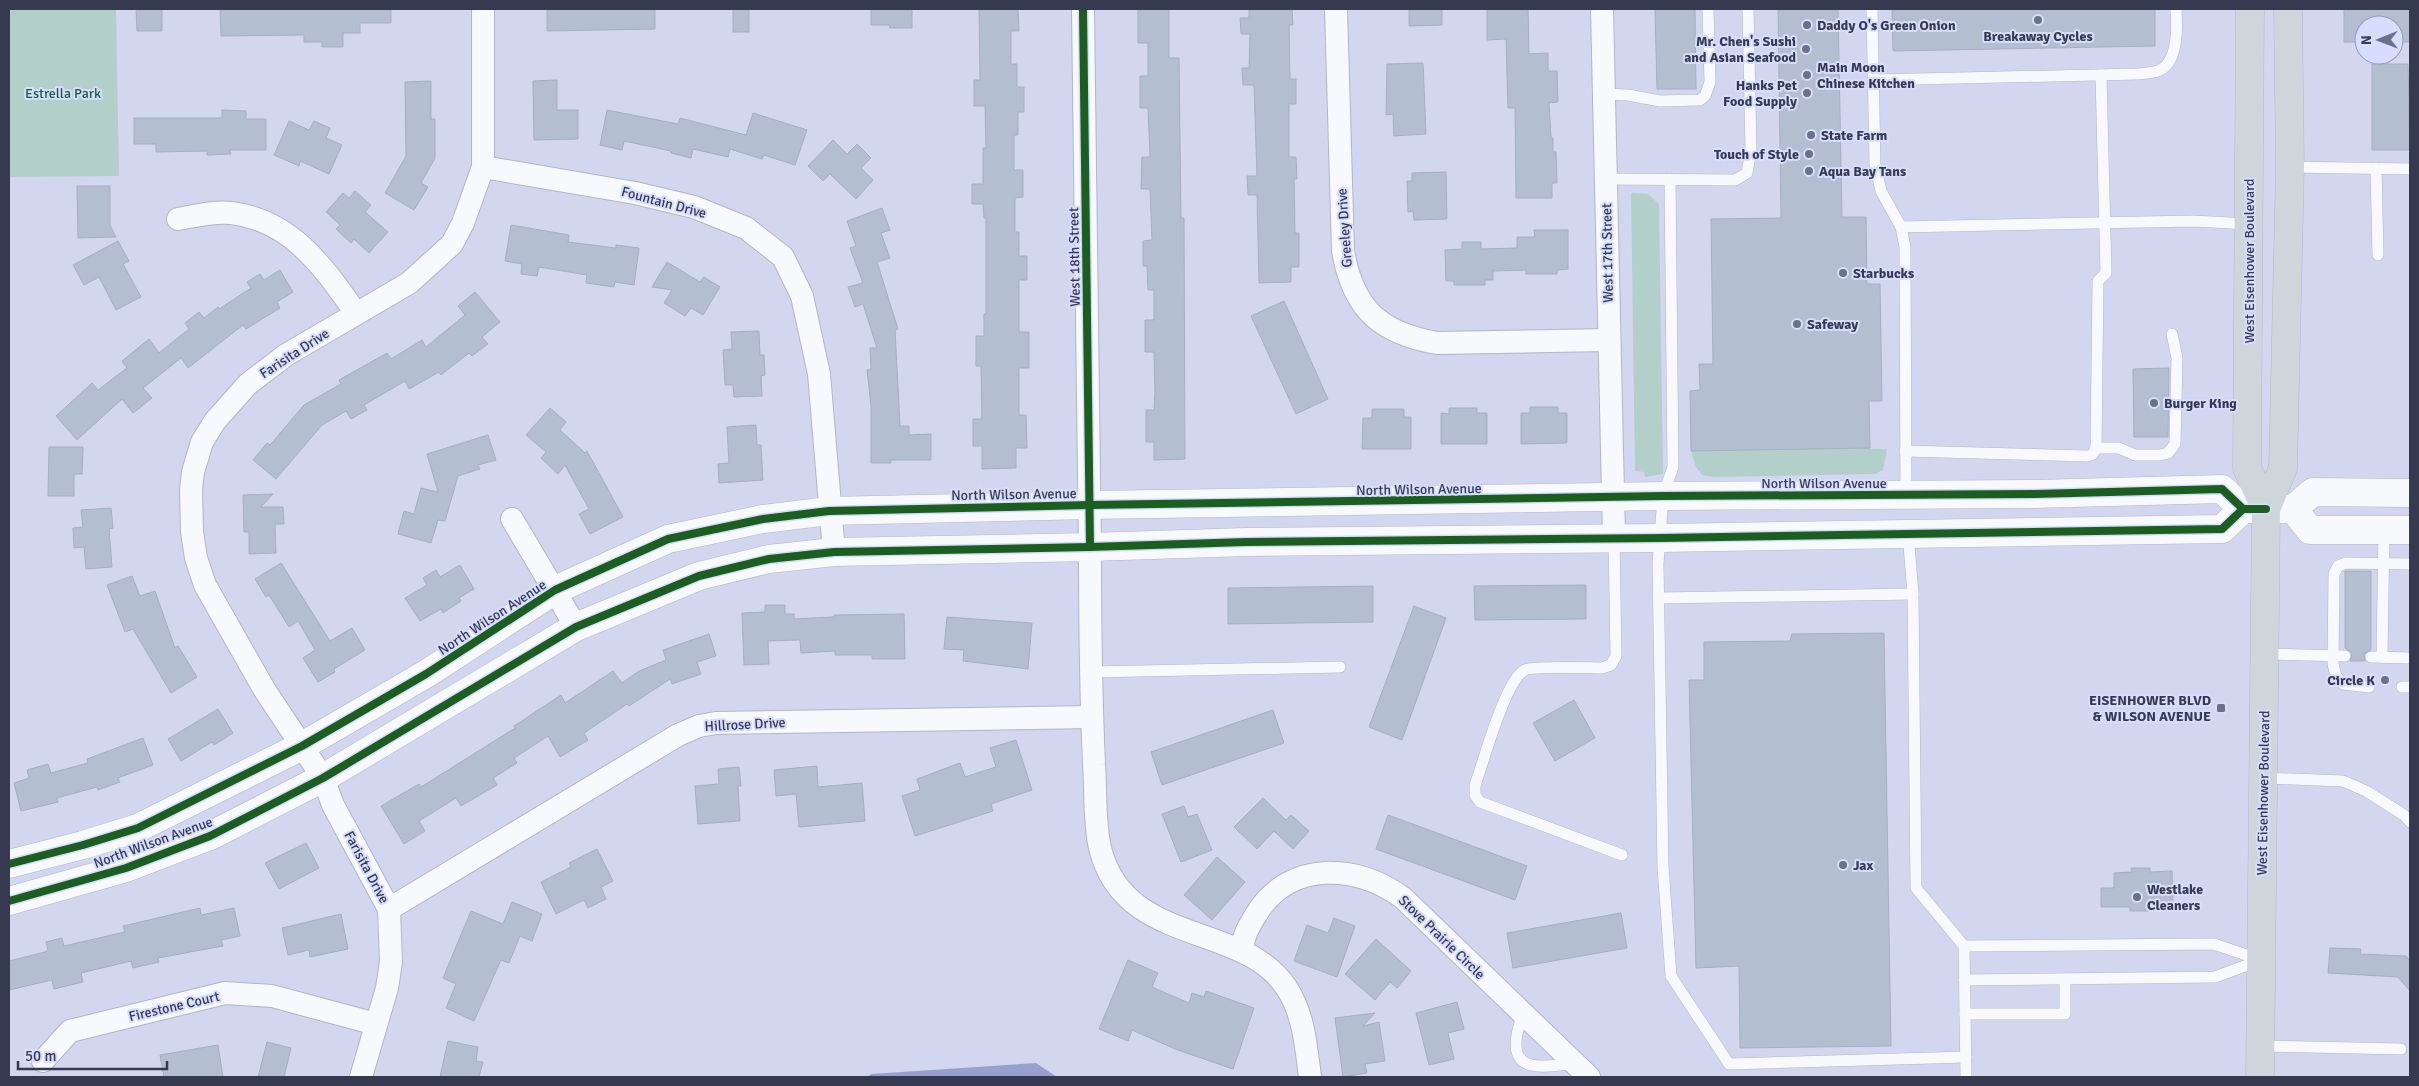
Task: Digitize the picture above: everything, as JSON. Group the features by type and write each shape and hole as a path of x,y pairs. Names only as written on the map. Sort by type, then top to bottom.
{"highway":[{"name":"West Eisenhower Boulevard","path":"2250,9 2247,468 2254,509 2265,654 2260,1077"},
{"name":"West Eisenhower Boulevard","path":"2254,509 2283,468 2290,167 2288,9"}],"main road":[{"name":"North Wilson Avenue","path":"9,864 83,845 138,828 302,746 426,674 555,590 668,539 763,519 830,511 1089,505 1663,496 1906,496 2222,489 2254,509 2222,529 1661,538 1246,542 834,552 769,558 699,576 576,627 323,778 210,836 126,868 9,901"},
{"path":"2254,509 2293,509 2313,492 2410,493"},
{"path":"1759,536 1797,520 1871,519 1898,511 1906,496"},
{"path":"2293,509 2310,530 2410,530"}],"street":[{"name":"Farisita Drive","path":"362,1077 387,988 391,962 389,909 333,805 323,778 260,681 206,585 196,558 192,532 191,490 193,472 202,442 215,420 248,384 286,355 409,283 452,244 463,223 483,167 483,9"},
{"name":"West 18th Street","path":"1083,9 1090,547"},
{"name":"Greeley Drive","path":"1336,9 1343,251 1347,274 1363,306 1386,328 1415,339 1437,343 1608,340"},
{"name":"West 17th Street","path":"1602,9 1608,340 1614,538"},
{"name":"Fountain Drive","path":"483,167 635,193 694,207 746,228 783,257 802,296 819,374 834,552"},
{"path":"178,219 212,213 232,213 260,220 277,228 319,261 356,313"},
{"path":"512,519 576,627"},
{"path":"1090,547 1092,717 1099,847 1109,873 1124,894 1142,909 1168,923 1242,951 1255,957 1270,968 1284,984 1294,1000 1302,1024 1310,1077"},
{"name":"Hillrose Drive","path":"389,909 678,735 699,726 716,723 1092,717"},
{"name":"Stove Prairie Circle","path":"1242,951 1244,934 1262,905 1291,882 1326,871 1357,874 1387,886 1403,898 1589,1077"},
{"name":"Firestone Court","path":"43,1061 70,1031 225,993 272,996 376,1024"}],"lane":[{"path":"1604,94 1628,95 1660,101 1700,100 1705,96 1710,82 1708,9"},
{"path":"1605,179 1735,180 1747,173 1751,151 1748,9"},
{"path":"1872,9 1876,178 1901,227 1905,247 1906,496"},
{"path":"1874,80 2138,74 2160,71 2172,56 2176,42 2176,9"},
{"path":"1905,451 2088,456 2093,454 2096,448 2098,281 2106,273 2101,75"},
{"path":"2290,167 2410,169"},
{"path":"2376,168 2378,255"},
{"path":"1670,179 1672,467 1663,496 1658,564 1663,867 1671,976 1729,1064 1966,1057"},
{"path":"1901,227 2193,221 2248,224"},
{"path":"2096,448 2119,448 2135,455 2160,455 2168,453 2175,444 2176,358 2172,334"},
{"path":"2384,530 2377,657 2410,658"},
{"path":"1908,533 1913,594 1916,888 1964,946 1966,1077"},
{"path":"1614,538 1616,656 1611,665 1602,668 1526,669 1514,679 1504,700 1475,785 1475,795 1480,802 1622,855"},
{"path":"2368,687 2349,685 2339,680 2334,670 2332,656 2333,580 2336,569 2346,563 2410,564"},
{"path":"1659,598 1913,594"},
{"path":"2265,654 2345,656"},
{"path":"1091,672 1340,667"},
{"path":"2264,778 2342,781 2366,791 2404,815 2410,822"},
{"path":"1964,946 2214,944 2261,960"},
{"path":"1964,980 2215,977 2261,960"},
{"path":"1965,1014 2065,1014 2065,979"},
{"path":"1523,1014 1516,1032 1519,1058 1527,1065 1539,1068 1572,1062"},
{"path":"2261,1046 2402,1048"}],"green space":[{"name":"Estrella Park","path":"9,9 116,9 119,176 9,177"},
{"path":"1631,193 1648,194 1659,204 1663,474 1645,477 1644,472 1635,471"},
{"path":"1887,449 1883,470 1875,474 1714,477 1702,475 1696,467 1691,451"}],"water":[{"path":"1036,1063 1057,1077 867,1077 871,1074"}],"building":[{"path":"136,9 162,9 162,31 137,31"},
{"path":"220,9 391,9 391,23 360,23 360,33 343,33 343,47 322,47 322,42 304,42 304,35 221,36"},
{"path":"547,9 655,9 655,29 547,31"},
{"path":"733,9 749,9 749,32 733,32"},
{"path":"871,9 912,9 912,28 890,28 889,25 871,25"},
{"path":"979,9 1018,9 1019,31 1011,31 1011,64 1017,64 1017,87 1024,87 1024,112 1018,112 1018,135 1014,135 1014,170 1023,170 1023,197 1015,198 1015,232 1019,232 1019,256 1027,256 1027,280 1019,280 1019,332 1029,332 1029,368 1019,368 1019,415 1026,415 1027,448 1016,448 1016,468 982,469 982,446 973,446 973,419 982,419 981,366 976,366 976,336 984,336 984,314 986,314 986,218 984,218 983,204 972,204 972,184 983,184 983,148 986,148 985,106 974,106 974,80 980,80"},
{"path":"1138,9 1169,9 1169,58 1179,58 1181,218 1184,218 1185,459 1154,460 1154,442 1146,442 1146,410 1154,410 1155,392 1154,352 1145,352 1145,320 1154,320 1154,290 1148,290 1147,266 1143,266 1143,241 1152,240 1150,189 1141,189 1142,157 1150,157 1148,108 1140,108 1140,76 1148,76 1148,43 1138,43"},
{"path":"1249,9 1292,9 1293,25 1289,25 1290,79 1296,79 1296,104 1289,104 1289,157 1296,157 1297,179 1294,179 1295,233 1299,233 1299,267 1291,267 1291,282 1259,283 1257,195 1248,195 1247,176 1257,176 1254,85 1243,85 1242,68 1249,68 1250,34 1241,34 1240,18 1249,18"},
{"path":"1409,9 1442,9 1442,25 1409,26"},
{"path":"1487,9 1528,9 1529,54 1548,53 1548,71 1557,71 1558,102 1549,103 1553,152 1556,152 1557,183 1552,183 1552,198 1516,198 1515,108 1508,108 1506,39 1487,40"},
{"path":"1655,9 1695,9 1696,89 1657,89"},
{"name":"Safeway","path":"1778,9 1838,9 1842,217 1866,217 1867,284 1880,284 1882,401 1869,401 1870,448 1691,451 1690,391 1700,390 1699,364 1713,364 1711,219 1781,218"},
{"path":"1892,9 2155,9 2155,46 1893,51"},
{"path":"2344,9 2410,9 2410,42 2404,42 2404,15 2354,15 2354,42 2344,42"},
{"path":"1423,63 1426,134 1394,136 1393,114 1386,115 1387,64"},
{"path":"2408,64 2410,150 2372,150 2372,65"},
{"path":"557,80 557,110 578,110 578,139 534,140 533,81"},
{"path":"431,81 431,119 435,119 435,158 421,183 428,187 414,210 385,193 406,156 405,82"},
{"path":"222,110 246,111 246,119 266,119 266,150 230,150 231,154 207,155 207,151 156,152 156,144 134,144 134,118 222,118"},
{"path":"607,110 678,124 680,118 746,135 753,113 807,130 795,165 764,155 762,159 730,149 728,157 693,149 691,158 671,153 671,151 624,141 622,150 600,145"},
{"path":"289,121 309,130 314,121 330,128 326,138 342,145 329,174 300,161 299,166 274,155"},
{"path":"833,140 847,154 857,144 871,158 861,168 873,180 856,199 830,174 823,181 808,166"},
{"path":"1446,172 1447,219 1414,220 1413,211 1408,212 1407,181 1412,181 1412,173"},
{"path":"77,186 110,186 110,225 116,237 78,238"},
{"path":"355,191 371,205 365,212 388,232 369,253 354,239 351,243 336,229 340,225 326,212 343,193 349,198"},
{"path":"882,208 890,230 881,233 890,258 877,262 898,329 895,330 900,426 909,426 909,435 931,434 931,460 891,460 891,463 871,463 871,406 867,370 871,369 870,348 877,348 863,304 855,307 848,287 863,283 850,248 856,246 847,221"},
{"path":"511,225 569,235 568,242 616,248 616,245 639,248 634,285 615,282 614,287 586,283 587,275 539,267 537,276 521,274 522,264 505,261"},
{"path":"1534,230 1568,230 1568,269 1557,270 1557,274 1526,274 1526,270 1493,271 1493,280 1485,280 1485,285 1454,285 1454,281 1446,281 1445,250 1462,249 1462,242 1481,242 1481,249 1517,248 1517,237 1535,237"},
{"path":"118,241 129,261 123,264 141,297 116,310 99,277 84,285 73,265"},
{"path":"667,262 700,282 704,277 720,287 703,315 691,308 685,316 664,303 672,290 652,287"},
{"path":"280,270 293,292 277,302 280,308 246,329 243,325 188,368 181,358 143,388 152,398 133,413 122,399 77,440 56,416 92,383 98,390 127,368 122,361 149,339 159,353 189,329 185,323 199,312 204,318 218,307 219,309 251,288 247,282 260,274 264,280"},
{"path":"475,292 500,322 482,337 488,344 472,356 469,353 441,375 439,372 409,389 405,381 364,405 367,410 351,419 346,411 322,425 276,479 253,460 267,443 270,445 304,405 341,384 339,380 387,353 391,359 422,340 426,347 465,315 458,306"},
{"path":"1284,301 1328,399 1296,414 1251,316"},
{"path":"759,331 760,355 764,355 765,375 761,376 762,396 734,397 733,385 725,385 723,350 732,349 731,332"},
{"name":"Burger King","path":"2169,368 2168,437 2134,437 2133,369"},
{"path":"1530,407 1558,407 1558,413 1567,413 1567,443 1521,444 1521,413 1530,413"},
{"path":"550,408 566,422 560,430 585,453 587,451 623,517 590,534 579,514 589,509 565,465 558,474 541,458 546,452 526,435"},
{"path":"1449,408 1477,408 1477,413 1487,413 1487,444 1441,444 1441,413 1449,414"},
{"path":"1372,409 1404,409 1404,417 1411,417 1411,449 1362,449 1363,418 1372,418"},
{"path":"756,425 757,445 761,445 763,480 719,483 718,464 729,463 727,427"},
{"path":"488,435 496,460 478,465 480,469 458,476 445,521 438,520 431,543 398,534 404,511 414,514 421,488 438,492 427,454"},
{"path":"49,447 83,447 82,474 74,474 74,496 48,496"},
{"path":"273,494 261,507 283,507 284,524 275,524 276,553 249,554 249,532 244,532 243,495"},
{"path":"111,508 113,528 109,529 112,567 86,569 84,547 74,548 73,528 83,527 81,510"},
{"path":"281,563 330,641 352,628 365,650 334,669 335,672 318,682 303,658 315,650 298,621 289,627 269,595 266,597 255,579"},
{"path":"460,565 474,589 459,598 461,601 443,613 441,609 420,621 405,598 427,585 423,578 436,570 440,577"},
{"path":"2345,571 2371,571 2371,650 2364,654 2365,661 2350,661 2352,653 2345,648"},
{"path":"132,576 140,596 155,591 175,648 178,646 197,677 171,693 133,629 125,632 107,585"},
{"path":"1586,585 1586,619 1475,620 1474,586"},
{"path":"1373,586 1373,622 1228,624 1228,588"},
{"path":"765,605 785,605 785,614 794,614 794,619 834,617 834,615 904,614 905,659 872,659 872,655 835,655 835,651 801,653 800,640 768,641 769,664 744,665 742,613 765,612"},
{"path":"1414,606 1446,618 1402,740 1369,727"},
{"path":"947,617 1032,623 1028,669 963,661 964,650 944,649"},
{"path":"1884,633 1891,1046 1740,1048 1739,966 1696,968 1689,680 1704,680 1704,642 1790,641 1792,634"},
{"path":"709,634 716,656 697,662 701,674 672,684 670,679 629,706 627,704 584,733 588,740 560,757 548,736 514,758 517,763 493,778 497,785 461,806 456,798 419,821 425,831 404,844 381,806 419,784 421,787 515,728 514,726 561,695 565,703 613,671 622,683 639,671 666,660 663,650"},
{"path":"1574,700 1595,738 1555,761 1533,723"},
{"path":"218,709 233,733 214,745 212,742 181,761 168,739"},
{"path":"1273,710 1284,743 1162,785 1151,752"},
{"path":"143,738 153,765 118,778 120,782 98,790 97,787 57,798 58,802 21,811 14,783 29,778 27,770 48,764 51,773 88,763 87,759"},
{"path":"1016,740 1032,790 991,804 993,811 915,836 902,796 920,790 917,779 960,763 965,777 996,767 990,748"},
{"path":"817,766 818,787 862,783 865,821 799,827 796,794 776,796 774,770"},
{"path":"739,767 741,786 738,786 740,821 698,824 695,786 719,784 718,769"},
{"path":"1263,798 1286,820 1291,815 1309,831 1293,849 1274,831 1257,849 1234,827"},
{"path":"1184,806 1188,817 1197,814 1212,850 1181,862 1162,814"},
{"path":"1388,815 1527,866 1515,900 1376,849"},
{"path":"306,843 319,868 279,889 265,863"},
{"path":"597,849 613,881 601,887 606,899 588,908 584,900 556,914 541,882 571,867 569,863"},
{"path":"1217,857 1245,882 1212,920 1184,895"},
{"name":"Westlake Cleaners","path":"2131,868 2150,868 2150,872 2172,871 2173,906 2150,906 2150,911 2130,911 2130,907 2101,907 2101,888 2114,888 2114,873 2132,872"},
{"path":"512,902 542,914 532,941 520,936 509,963 501,960 474,1021 446,1008 456,984 443,978 471,911 503,924"},
{"path":"200,908 201,915 234,908 240,936 221,940 223,946 158,958 159,962 133,968 131,961 81,973 83,982 54,989 52,980 9,990 9,961 45,952 48,950 46,942 62,938 64,946 125,932 123,926"},
{"path":"1621,913 1627,948 1513,968 1507,933"},
{"path":"341,914 348,949 310,957 309,950 288,955 282,928"},
{"path":"1334,918 1355,926 1337,977 1294,961 1307,925 1328,933"},
{"path":"1376,939 1411,971 1397,988 1390,982 1375,1000 1345,974"},
{"path":"2330,948 2361,949 2360,954 2406,956 2410,961 2410,991 2398,977 2328,973"},
{"path":"1128,960 1158,973 1152,987 1189,1003 1192,993 1204,997 1206,991 1254,1008 1233,1069 1175,1049 1132,1030 1128,1041 1099,1029"},
{"path":"1457,1002 1464,1029 1448,1033 1454,1059 1429,1065 1416,1013"},
{"path":"1375,1013 1363,1026 1379,1022 1385,1061 1365,1064 1367,1073 1343,1077 1335,1018"},
{"path":"448,1041 478,1047 476,1061 483,1062 479,1077 440,1077"},
{"path":"267,1042 291,1048 284,1077 258,1077"},
{"path":"218,1045 223,1077 164,1077 160,1055"}],"cycle path":[{"path":"1083,9 1090,547"},
{"path":"9,864 83,845 138,828 302,746 426,674 555,590 668,539 763,519 829,511 1089,505 1663,496 2035,494 2222,489 2243,509"},
{"path":"9,901 126,868 210,836 323,778 576,627 699,576 769,559 834,552 1246,542 1661,538 2222,529 2243,509 2266,509"}],"place":[{"name":"Breakaway Cycles","path":"2038,20"},
{"name":"Daddy O's Green Onion","path":"1807,25"},
{"name":"Mr. Chen's Sushi and Asian Seafood","path":"1806,49"},
{"name":"Main Moon Chinese Kitchen","path":"1807,75"},
{"name":"Hanks Pet Food Supply","path":"1807,93"},
{"name":"State Farm","path":"1811,135"},
{"name":"Touch of Style","path":"1809,154"},
{"name":"Aqua Bay Tans","path":"1809,171"},
{"name":"Starbucks","path":"1843,273"},
{"name":"Safeway","path":"1797,324"},
{"name":"Burger King","path":"2154,403"},
{"name":"Circle K","path":"2385,680"},
{"name":"EISENHOWER BLVD & WILSON AVENUE","path":"2221,708"},
{"name":"Jax","path":"1843,865"},
{"name":"Westlake Cleaners","path":"2137,897"}]}
